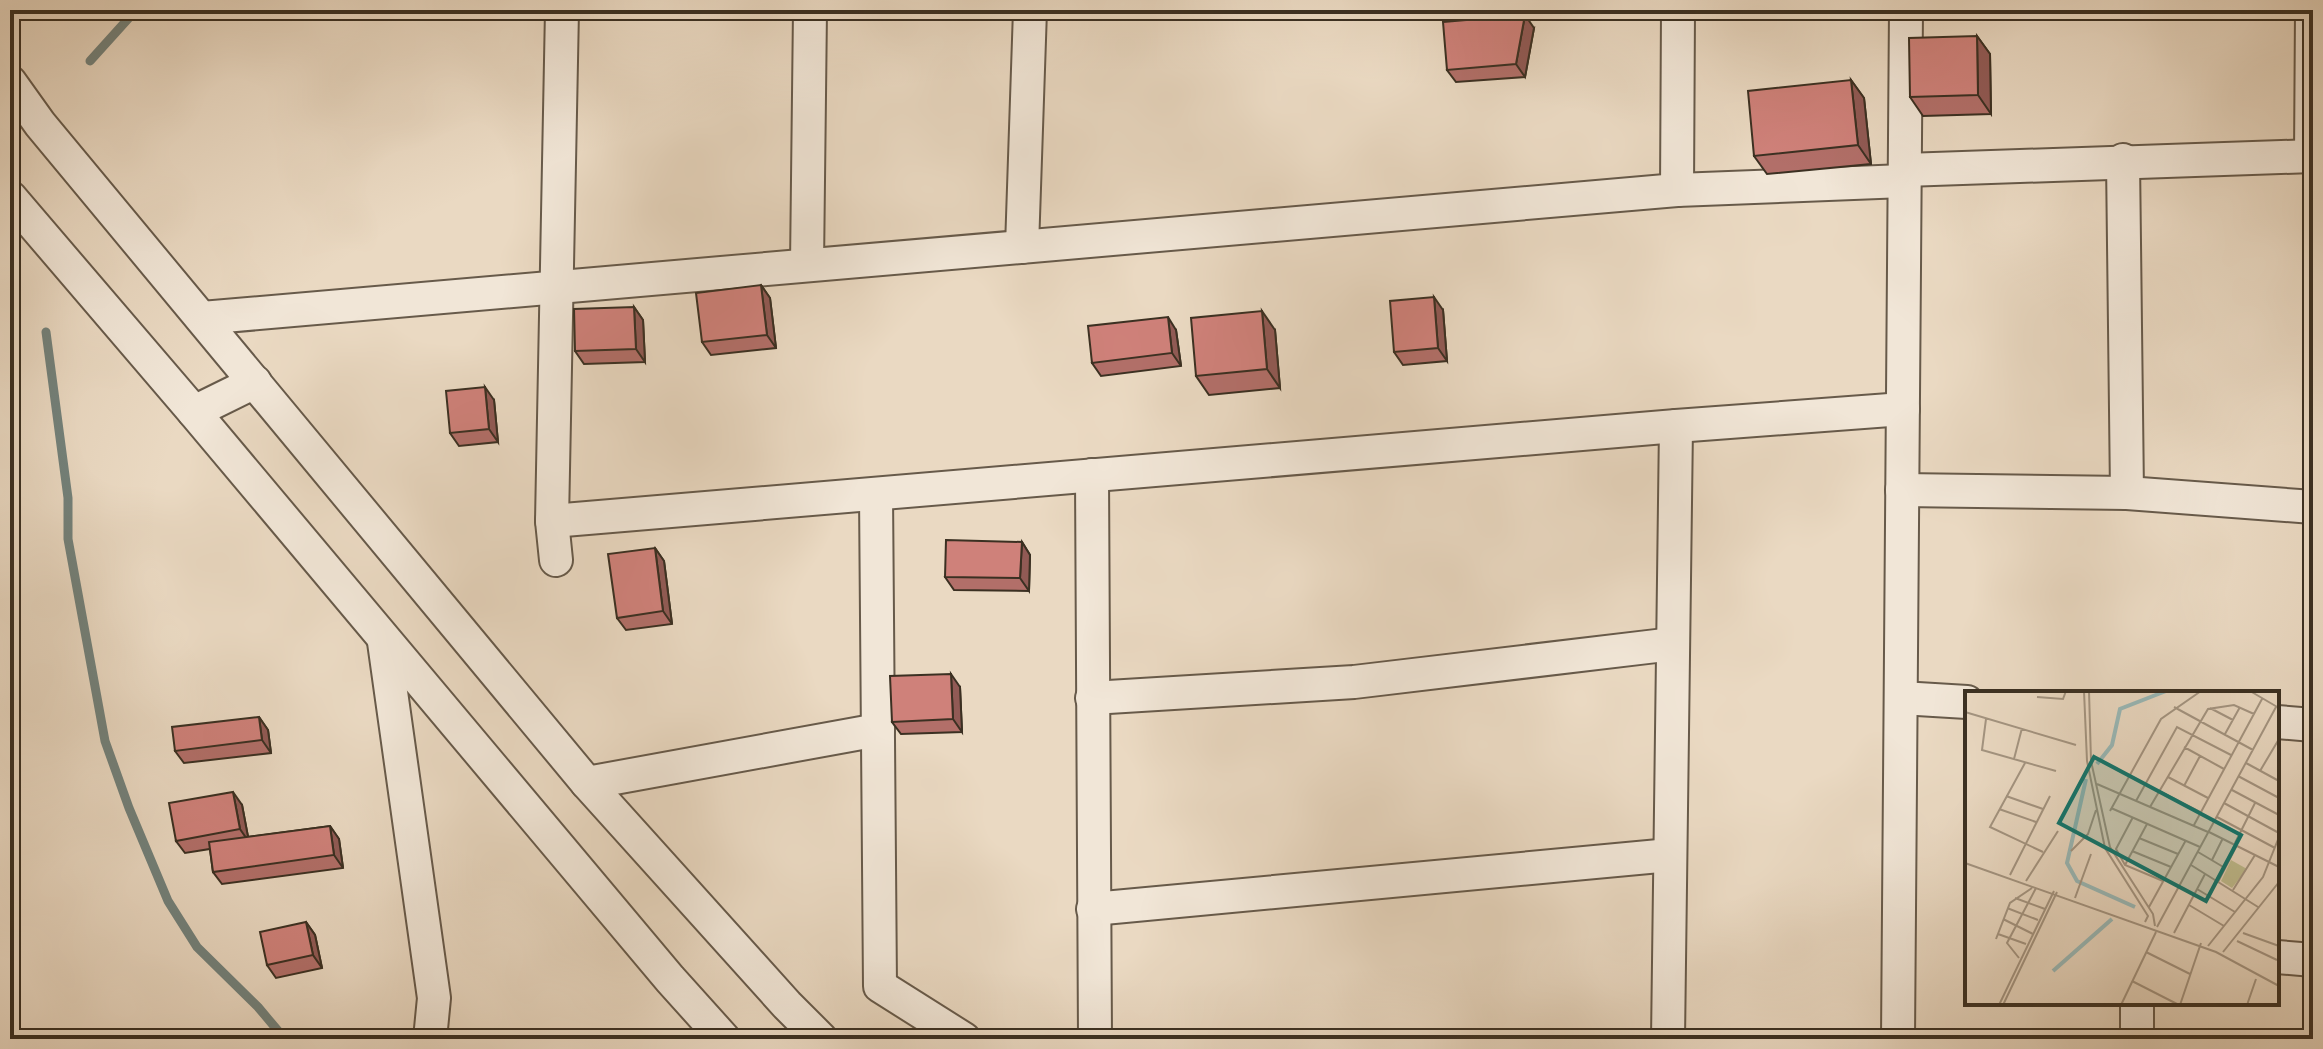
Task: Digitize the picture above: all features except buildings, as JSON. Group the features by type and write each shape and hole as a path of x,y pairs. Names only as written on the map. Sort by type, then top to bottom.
{"street":[{"path":"556,560 552,521 562,10"},
{"path":"807,265 810,10"},
{"path":"1022,247 1030,10"},
{"path":"1677,190 1678,10"},
{"path":"1898,1039 1906,10"},
{"path":"202,318 1677,190 2123,160 2312,156 2312,10"},
{"path":"10,82 40,124 587,783 821,1039"},
{"path":"2123,160 2127,493"},
{"path":"10,197 194,412 384,642 724,1039"},
{"path":"194,412 255,382"},
{"path":"552,521 1903,409"},
{"path":"1668,1039 1676,426"},
{"path":"1092,475 1095,1039"},
{"path":"1902,490 2127,493 2313,507"},
{"path":"876,494 880,986 964,1039"},
{"path":"384,642 434,998 430,1039"},
{"path":"1092,698 1354,682 1673,644"},
{"path":"1901,698 1965,702"},
{"path":"2279,722 2313,725"},
{"path":"587,783 878,730"},
{"path":"1093,909 1670,855"},
{"path":"2279,957 2313,960"},
{"path":"2137,1005 2137,1039"}],"waterway":[{"path":"90,61 136,10"},
{"path":"46,332 68,498 68,539 105,741 168,901 197,947 258,1007 279,1032 280,1039"}]}
